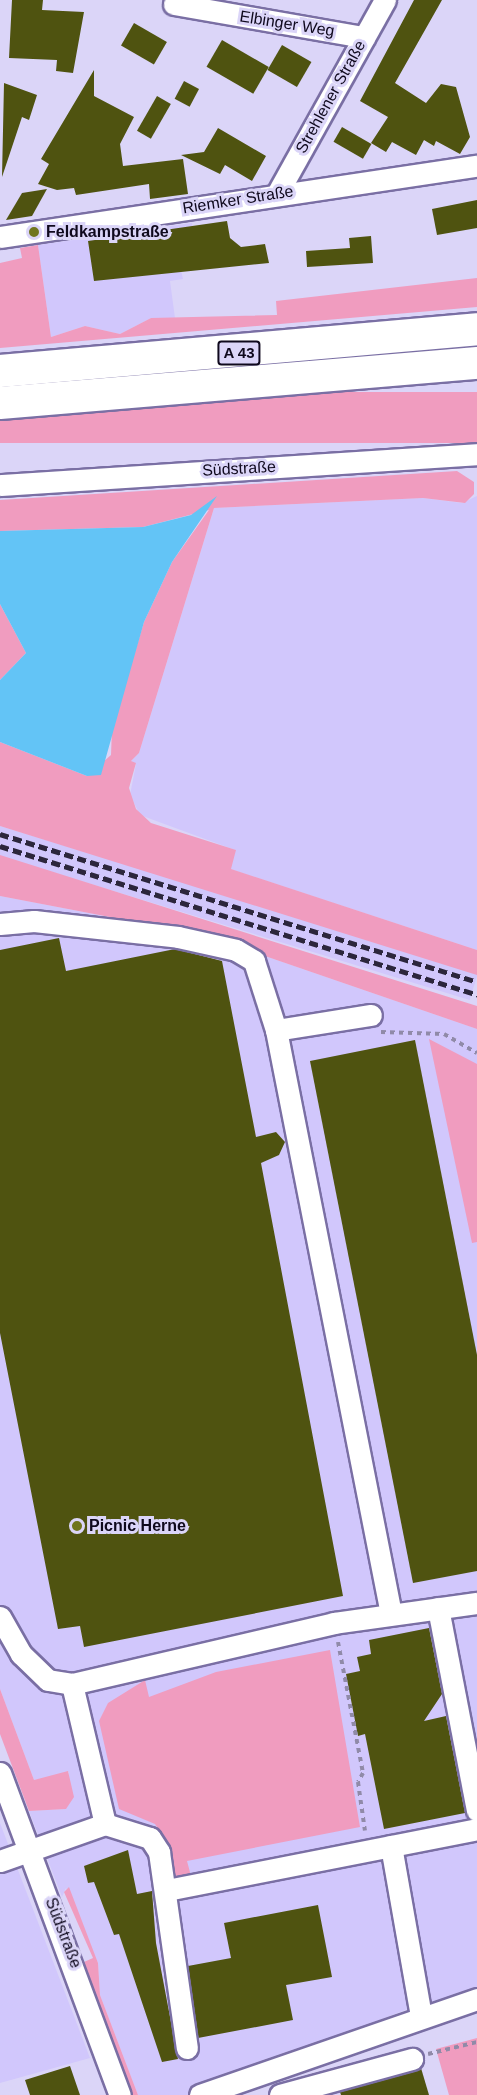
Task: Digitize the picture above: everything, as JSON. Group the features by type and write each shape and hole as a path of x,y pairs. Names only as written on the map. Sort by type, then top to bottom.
{"highway":[{"name":"A 43","path":"0,371 477,329"},
{"name":"A 43","path":"0,403 477,363"}],"street":[{"name":"Strehlener Straße","path":"277,194 385,0"},
{"name":"Elbinger Weg","path":"174,4 364,37"},
{"name":"Riemker Straße","path":"0,237 477,166"},
{"name":"Südstraße","path":"0,485 477,454"},
{"path":"0,924 34,921 178,937 236,950 254,961 276,1030 391,1614"},
{"path":"276,1030 370,1015"},
{"path":"0,1617 21,1654 48,1680 72,1684 334,1623 477,1603"},
{"path":"438,1608 477,1810"},
{"path":"72,1684 105,1824"},
{"name":"Südstraße","path":"0,1773 30,1848 120,2095"},
{"path":"0,1861 30,1848 105,1824 150,1838 167,1890 188,2048"},
{"path":"167,1890 477,1829"},
{"path":"391,1846 421,2017"},
{"path":"200,2095 477,1999"},
{"path":"280,2095 412,2059"}],"path":[{"path":"370,1015 384,1036 444,1034 477,1053"},
{"path":"334,1623 363,1773 358,1782 369,1851"},
{"path":"412,2059 477,2042"}],"shaded area":[{"path":"192,223 198,267 181,270 183,279 170,281 175,318 151,318 120,334 85,326 51,337 38,245"},
{"path":"38,245 51,337 85,326 120,334 151,318 277,315 276,301 477,278 477,307 0,348 0,263 22,258 20,248"},
{"path":"0,392 477,392 477,443 0,443"},
{"path":"457,471 474,482 474,494 465,503 423,498 214,508 139,753 131,761 136,763 129,788 136,809 151,823 236,850 231,869 477,950 477,975 0,826 0,742 87,776 111,755 112,728 144,622 172,562 209,510 143,527 0,531 0,500"},
{"path":"477,496 477,950 230,869 235,850 140,815 130,795 136,764 131,761 139,753 214,508 423,498 462,503"},
{"path":"0,604 26,653 0,680"},
{"path":"0,826 477,972 470,1000 0,856"},
{"path":"0,855 477,1006 477,1029 204,935 0,896"},
{"path":"0,896 204,935 477,1029 477,2011 418,2033 410,2008 192,2095 138,2095 100,1995 98,1963 66,1888 62,1897 29,1811 66,1809 69,1772 34,1780 0,1689"},
{"path":"429,1039 477,1064 477,1242 472,1243"},
{"path":"330,1650 360,1827 187,1861 191,1876 172,1881 166,1841 155,1824 119,1809 99,1721 108,1703 145,1680 149,1697 216,1672"},
{"path":"0,1689 34,1780 68,1771 74,1797 66,1809 29,1811 0,1734"},
{"path":"0,1823 90,2058 0,2083"},
{"path":"69,1887 98,1963 100,1995 138,2095 132,2095 84,1962 93,1958 64,1892"},
{"path":"477,2038 477,2095 449,2095 436,2049"}],"water":[{"path":"217,496 172,562 144,622 101,775 87,776 0,742 0,680 26,653 0,604 0,531 143,527 191,515"}],"building":[{"path":"12,0 43,0 42,10 84,12 73,73 56,71 57,60 9,58"},
{"path":"414,0 442,0 395,83 426,103 441,84 456,87 470,137 460,154 436,141 434,146 424,140 416,155 392,142 386,152 371,143 388,117 360,101"},
{"path":"134,23 167,42 154,65 121,46"},
{"path":"222,40 269,67 253,94 206,67"},
{"path":"282,45 311,62 297,87 268,70"},
{"path":"94,70 94,96 134,117 120,144 123,166 183,159 188,194 150,199 149,184 76,195 74,188 57,190 38,184 49,164 41,159"},
{"path":"184,81 199,89 190,107 175,99"},
{"path":"4,83 37,95 29,120 22,117 2,177"},
{"path":"157,96 171,104 151,139 137,131"},
{"path":"342,127 371,144 363,159 334,142"},
{"path":"218,128 266,156 252,181 225,165 220,174 181,155 204,152"},
{"path":"47,189 32,216 6,220 22,193"},
{"path":"477,200 477,228 437,235 432,209"},
{"path":"227,221 230,238 241,247 265,244 269,263 94,281 88,241"},
{"path":"371,236 373,263 307,267 306,251 350,248 349,238"},
{"path":"59,938 66,971 175,949 222,961 256,1137 276,1132 285,1142 279,1155 261,1163 343,1596 84,1647 80,1626 58,1629 0,1333 0,950"},
{"path":"415,1040 477,1355 477,1571 413,1583 310,1061"},
{"path":"429,1628 442,1694 424,1721 446,1716 465,1813 384,1829 365,1734 358,1736 346,1674 360,1671 357,1657 371,1654 369,1640"},
{"path":"128,1850 137,1894 152,1891 156,1943 178,2059 162,2062 119,1934 114,1935 94,1882 88,1883 84,1866"},
{"path":"318,1905 332,1977 286,1985 293,2020 198,2038 188,1966 231,1958 224,1923"},
{"path":"70,2066 80,2095 30,2095 25,2080"},
{"path":"421,2068 429,2095 341,2095 340,2092"}],"railway":[{"path":"0,834 477,982"},
{"path":"0,846 477,995"}],"place":[{"name":"Feldkampstraße","path":"34,232"},
{"name":"Picnic Herne","path":"77,1526"}]}
